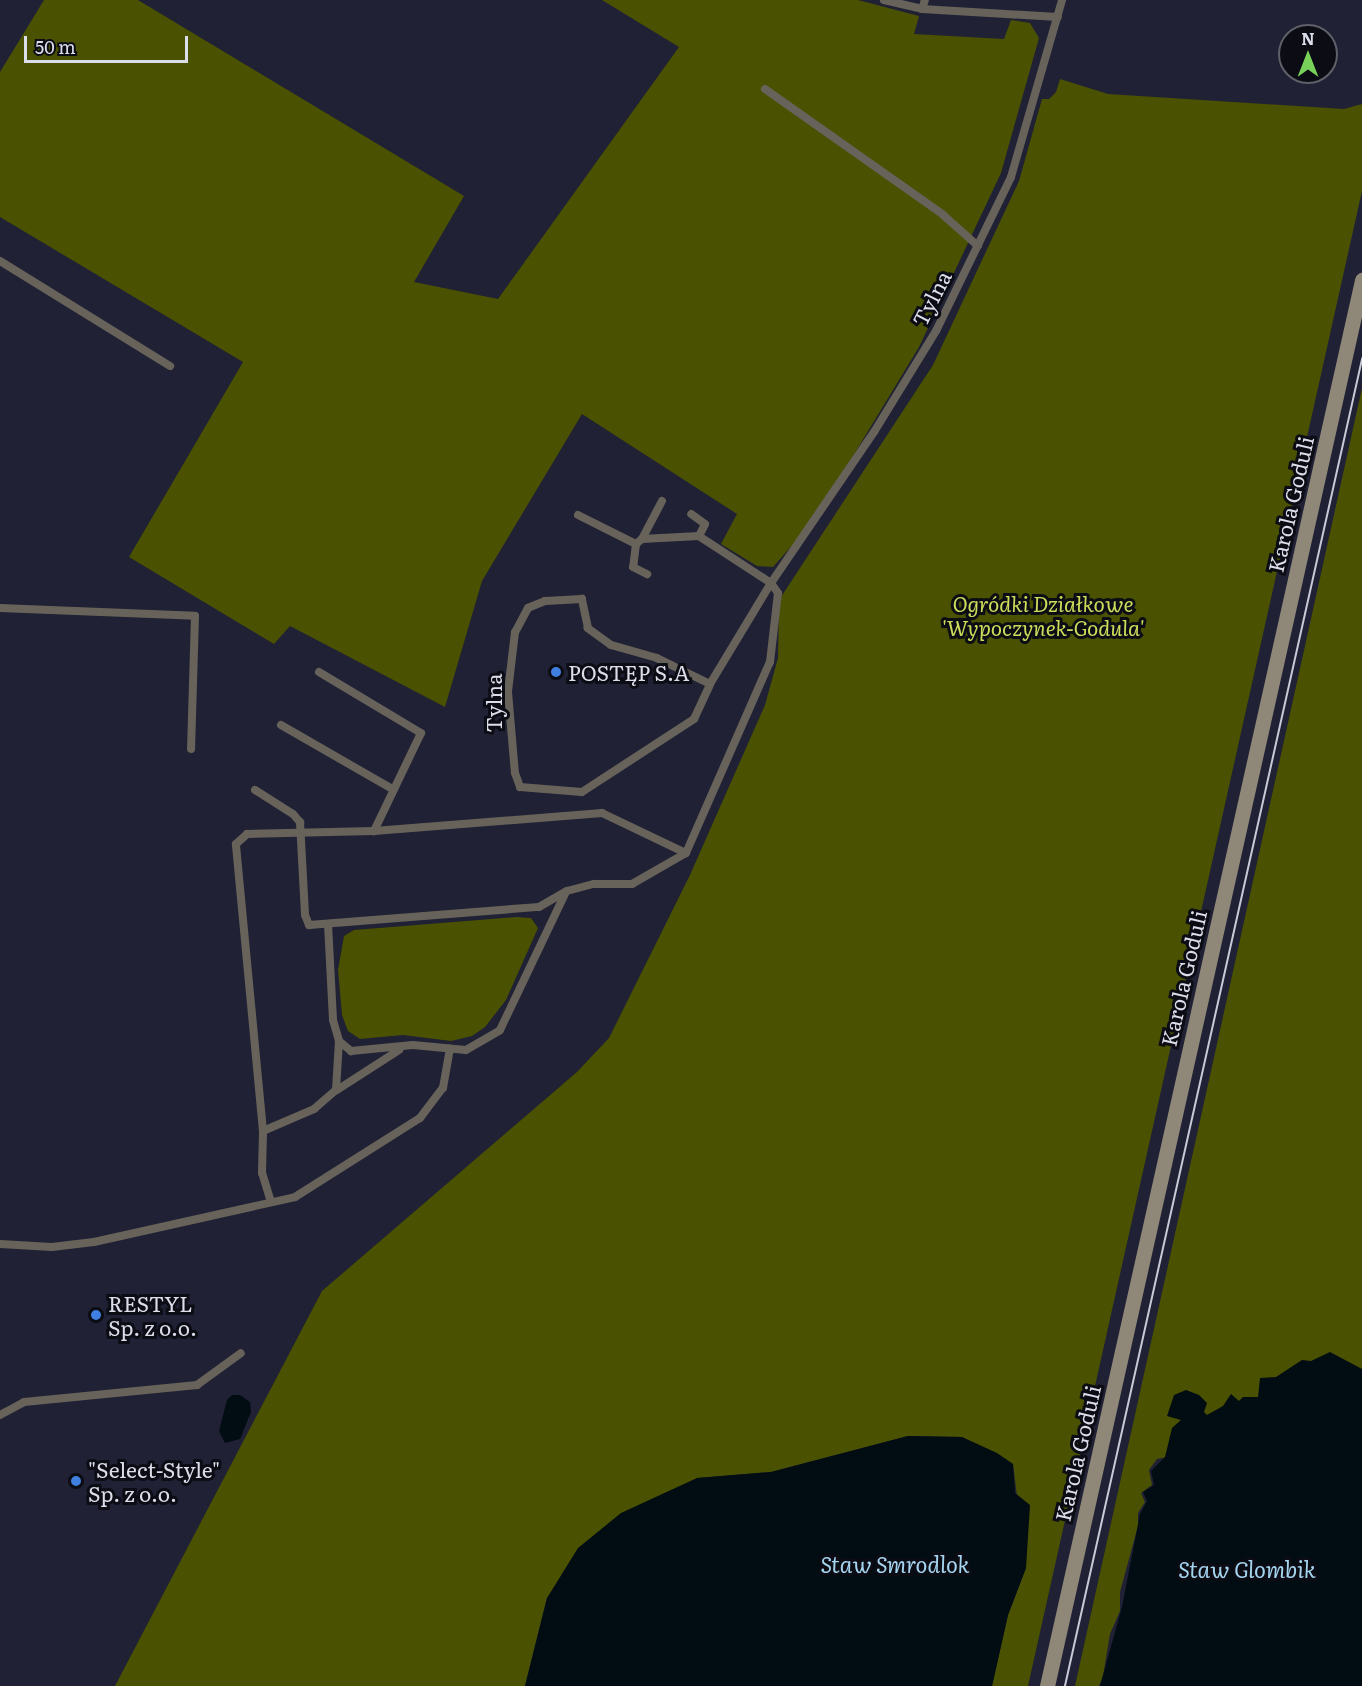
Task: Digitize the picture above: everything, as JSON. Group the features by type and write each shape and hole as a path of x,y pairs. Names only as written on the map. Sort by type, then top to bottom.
{"main road":[{"name":"Karola Goduli","path":"1047,1686 1362,280"}],"lane":[{"path":"884,0 1058,16"},
{"name":"Tylna","path":"710,684 657,658 611,645 588,628 582,599 545,601 528,608 515,632 508,693 514,761 520,787 582,792 694,719 710,684 771,583 925,349 978,246 1011,177 1062,0"},
{"path":"765,89 942,213 978,246"},
{"path":"0,261 170,366"},
{"path":"647,574 633,567 639,541 662,501"},
{"path":"691,514 705,524 699,536"},
{"path":"255,790 292,814 302,832 305,915 309,925 539,907 567,891 594,884 632,884 686,853 770,662 778,593 771,583 699,536 639,541 578,515"},
{"path":"0,608 195,616 191,749"},
{"path":"319,672 421,733 374,831"},
{"path":"281,725 394,790"},
{"path":"271,1202 262,1173 263,1131 236,844 248,834 374,831 602,813 686,853"},
{"path":"339,1041 351,1051 405,1046 466,1050 500,1030 567,891"},
{"path":"328,924 333,1020 339,1041 336,1090"},
{"path":"263,1131 314,1109 336,1090 405,1046"},
{"path":"0,1244 52,1247 94,1242 295,1197 420,1118 443,1088 450,1049"},
{"path":"0,1415 24,1402 198,1385 241,1353"}],"green space":[{"path":"44,0 138,0 464,196 414,282 498,299 679,47 602,0 858,0 919,16 914,34 1004,39 1011,20 1030,23 1039,38 1001,173 919,347 853,456 796,541 773,567 757,566 721,544 737,514 582,414 482,581 445,707 290,626 274,644 129,557 243,362 0,217 0,72"},
{"name":"Ogródki Działkowe 'Wypoczynek-Godula'","path":"1060,79 1108,94 1344,109 1362,104 1362,191 1028,1686 992,1686 1008,1615 1026,1568 1013,1464 962,1437 908,1436 771,1472 697,1478 547,1598 525,1686 115,1686 322,1291 577,1072 609,1038 690,875 765,705 778,658 779,600 933,365 1019,181 1042,99 1049,99 1056,92"},
{"path":"1362,388 1362,1495 1339,1424 1157,1459 1149,1470 1152,1485 1141,1493 1145,1502 1138,1513 1138,1526 1120,1592 1120,1611 1110,1634 1103,1676 1099,1686 1075,1686"},
{"path":"516,917 531,918 538,928 506,1000 485,1027 472,1036 451,1041 403,1035 360,1039 348,1031 342,1015 338,970 344,936 354,930"}],"water":[{"name":"Staw Glombik","path":"1330,1352 1362,1369 1362,1686 1100,1686 1122,1607 1140,1514 1147,1501 1143,1492 1154,1485 1151,1471 1165,1457 1172,1428 1181,1420 1167,1416 1174,1395 1186,1390 1199,1395 1207,1403 1204,1412 1207,1415 1223,1406 1231,1394 1239,1401 1243,1397 1258,1397 1260,1378 1276,1377 1302,1360 1311,1361"},
{"path":"232,1395 240,1395 250,1402 251,1412 240,1439 225,1443 219,1431 227,1400"},
{"name":"Staw Smrodlok","path":"908,1436 962,1437 997,1453 1013,1464 1015,1493 1030,1505 1026,1568 1008,1615 992,1686 525,1686 547,1598 578,1548 621,1513 697,1478 771,1472"}],"tram line":[{"path":"1065,1686 1362,359"}],"place":[{"name":"POSTĘP S.A","path":"556,672"},
{"name":"RESTYL Sp. z o.o.","path":"96,1315"},
{"name":"\"Select-Style\" Sp. z o.o.","path":"76,1481"}]}
